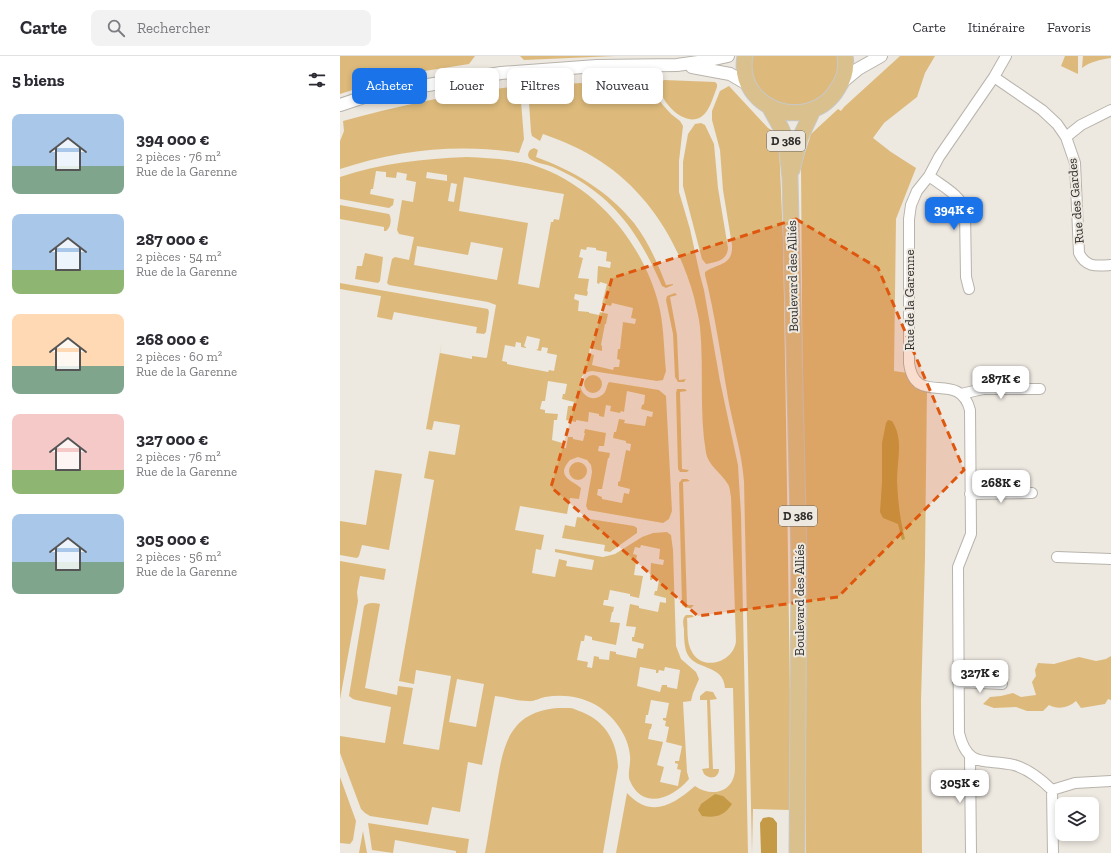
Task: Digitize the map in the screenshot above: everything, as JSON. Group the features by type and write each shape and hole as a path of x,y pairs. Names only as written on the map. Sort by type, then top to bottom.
{"main road":[{"path":"745,56 745,73 754,94 770,108 791,113 813,110 825,104 841,83 845,71 845,56"},
{"name":"Boulevard des Alliés","path":"770,108 786,140 790,178 799,559 797,853"},
{"name":"Boulevard des Alliés","path":"790,178 800,138 813,110"}],"street":[{"path":"340,105 373,94 501,73 597,66 677,65 728,56"},
{"path":"841,83 858,70 881,56"},
{"name":"Rue de la Garenne","path":"1006,56 994,77 939,157 929,176 917,191 911,205 909,219 909,363 911,374 918,383 927,387 951,389 961,394 983,389 1040,389"},
{"path":"677,65 730,74 749,85"},
{"name":"Rue des Gardes","path":"994,77 1042,110 1057,124 1066,137 1075,163 1079,253 1082,260 1088,264 1098,266 1111,265"},
{"path":"1066,137 1081,125 1111,110"},
{"path":"929,176 958,197 963,203 965,211 966,277 969,288"},
{"path":"961,394 967,401 970,410 970,534 958,567 959,733 962,746 970,756 982,762 1013,765 1026,770 1052,790"},
{"path":"970,494 1032,493"},
{"path":"1057,557 1111,559"},
{"path":"958,682 1002,684"},
{"path":"970,756 971,853"},
{"path":"1052,790 1075,782 1111,781"},
{"path":"1052,790 1054,853"}],"highlighted area":[{"path":"796,219 878,268 964,470 838,597 698,616 551,487 612,278"}],"shaded area":[{"path":"340,56 475,56 469,64 435,68 435,69 427,71 427,68 352,68 352,90 340,94"},
{"path":"520,56 615,56 524,60"},
{"path":"752,56 837,56 836,75 829,89 817,99 802,104 786,104 771,99 759,88 752,71"},
{"path":"900,56 935,56 925,73 917,97 884,123 873,138 916,168 896,219 894,371 908,373 915,388 927,391 925,558 921,700 922,853 806,853 801,165 811,134 838,109 841,111"},
{"path":"1065,56 1078,56 1078,74 1061,66"},
{"path":"1083,56 1111,56 1111,58 1096,61 1082,68"},
{"path":"663,81 715,82 717,87 707,111 701,117 690,119 678,114 668,105 663,97"},
{"path":"574,83 582,83 582,104 662,104 680,121 683,126 679,161 679,192 690,229 704,290 720,381 738,465 741,514 748,853 616,853 627,793 636,801 645,806 662,806 678,799 695,786 708,792 721,790 731,783 734,776 733,688 725,688 723,680 719,674 690,658 684,643 683,623 686,615 692,615 694,617 687,618 689,644 692,652 703,662 717,662 724,659 734,648 736,641 731,497 728,484 709,461 706,453 702,406 700,323 688,277 670,238 647,203 633,188 600,161 565,142 543,134 540,141 532,136 529,104 574,104"},
{"path":"729,86 768,128 776,133 779,144 783,239 786,419 791,764 790,853 789,810 753,809 752,853 744,482 715,321 705,275 705,272 724,263 730,257 732,252 723,190 720,150 712,120 712,111 720,91"},
{"path":"507,88 507,104 521,104 524,139 519,153 474,149 429,150 384,157 340,169 340,141 344,131 343,121 413,104 427,104 427,101 435,99 435,104 499,104 499,89"},
{"path":"701,123 705,125 714,144 718,188 728,248 726,256 720,260 706,264 702,259 683,186 683,162 688,134 695,124"},
{"path":"534,148 538,150 536,157 564,169 590,183 613,201 634,223 644,237 666,285 673,285 666,288 662,286 647,255 630,227 608,202 574,177 553,167 530,159 528,156 529,152"},
{"path":"451,158 492,158 525,163 556,174 577,187 597,203 615,221 630,241 643,263 653,286 660,310 662,325 666,371 663,380 657,381 592,371 585,373 581,378 580,384 584,394 589,398 595,398 604,394 609,382 659,390 666,396 672,511 669,519 663,523 588,510 586,506 592,472 591,465 587,460 578,457 570,460 564,470 566,477 581,488 579,499 570,498 567,514 520,506 515,530 544,535 541,550 536,549 532,573 555,577 559,559 567,561 566,566 592,570 594,560 555,552 555,549 603,557 615,554 642,537 653,533 667,532 671,535 673,550 676,646 681,659 696,672 699,679 691,701 683,702 687,772 689,779 675,792 667,796 650,799 642,796 636,790 629,778 629,748 627,741 619,727 608,714 596,705 571,696 552,696 530,701 495,696 482,765 468,762 460,812 432,807 428,825 370,816 365,813 361,809 340,753 340,736 385,743 391,707 356,700 349,696 364,606 372,603 380,604 365,688 397,695 398,686 413,688 403,744 439,750 451,676 416,670 414,684 399,681 434,480 424,478 429,451 455,455 460,425 434,421 432,430 426,429 442,341 440,353 472,359 472,356 486,358 496,305 488,302 389,285 387,283 392,259 395,257 409,260 414,237 399,234 397,230 402,200 413,202 416,182 406,180 407,174 397,172 396,178 386,177 386,172 376,171 373,189 371,189 370,194 394,199 393,205 389,208 340,199 340,177 387,165","holes":["427,172 447,175 447,181 426,178","464,177 564,194 559,220 554,219 553,222 551,222 539,288 518,284 528,223 459,211","451,183 457,184 454,202 448,201","471,242 503,248 497,280 414,265 417,246 468,255","587,247 596,248 596,250 607,252 606,261 611,262 610,268 598,266 597,283 599,284 600,282 607,284 602,304 611,306 612,303 633,308 631,318 636,319 635,324 623,322 620,349 618,349 617,359 620,360 619,367 614,367 613,370 592,365 594,355 589,354 590,348 602,351 601,345 608,314 600,312 599,315 578,311 579,301 574,299 575,294 587,296 589,279 578,278 583,258 579,257 581,249 586,250","527,336 540,339 538,349 536,350 541,351 542,347 548,348 547,353 557,355 554,371 549,370 548,372 507,364 507,362 502,361 505,345 515,347 516,342 521,343 521,347 526,348 524,346","548,381 567,384 565,394 563,394 562,399 574,402 573,406 568,406 566,420 576,422 576,420 588,422 589,412 599,414 599,416 604,417 606,405 611,406 610,411 620,413 621,411 624,412 627,391 645,395 644,404 642,405 641,409 653,412 652,417 647,416 645,426 624,423 625,420 619,419 616,432 614,432 613,438 626,441 626,443 631,444 630,451 626,450 620,481 618,482 618,486 630,489 629,494 624,493 622,503 602,499 602,497 597,495 598,489 602,489 610,453 598,451 599,446 604,446 606,433 585,429 583,441 573,439 573,437 568,437 566,448 561,447 562,443 552,440 554,420 557,420 558,414 545,413 545,410 540,409 542,401 545,401","641,545 660,549 659,559 664,560 663,565 651,563 650,580 659,580 657,591 655,591 654,595 666,598 666,603 660,602 658,612 639,608 639,606 630,604 626,626 636,627 632,641 644,644 643,649 638,648 636,658 616,654 616,652 610,651 609,660 599,659 599,657 594,656 592,668 587,667 588,662 577,660 581,641 584,641 585,635 592,637 592,640 616,645 620,623 610,622 614,607 603,605 604,600 608,600 610,590 630,594 630,596 639,598 643,576 634,575 637,555 633,554 635,547 640,548","640,667 656,670 656,673 658,673 659,670 664,671 665,667 680,670 677,689 667,687 667,685 662,685 660,692 637,686","457,679 484,684 476,727 449,722","651,700 669,703 666,718 663,718 663,720 666,721 665,726 669,727 666,742 682,746 679,761 675,761 675,763 678,764 677,769 681,770 678,786 660,782 664,767 657,765 663,742 648,739 652,724 645,723"]},
{"path":"340,205 389,214 391,220 389,228 388,230 384,231 384,227 340,219"},
{"path":"365,253 383,257 380,281 378,283 355,279 357,266 362,266"},
{"path":"340,283 488,309 489,312 486,332 484,334 476,333 477,327 394,312 392,320 377,317 381,296 340,289"},
{"path":"675,293 677,295 670,297 677,335 679,380 686,379 684,382 678,382 675,377 673,334 666,300 667,296"},
{"path":"593,375 599,378 602,384 599,390 593,393 587,390 584,384 587,378"},
{"path":"677,389 685,389 687,391 680,392 682,469 689,470 687,472 680,472 678,469"},
{"path":"888,420 892,421 896,428 899,442 897,481 905,539 902,540 898,524 883,518 880,512 882,443"},
{"path":"578,462 584,465 587,471 584,477 578,480 572,477 569,471 572,465"},
{"path":"375,470 402,474 389,550 362,545 357,558 340,555 340,521 366,525"},
{"path":"682,479 687,479 690,481 683,482 687,605 694,605 691,608 686,608 682,605 679,483"},
{"path":"577,517 634,526 637,528 637,533 610,552 604,551 605,545 562,538 565,525 575,527"},
{"path":"340,561 386,569 384,580 360,576 357,592 358,601 340,699"},
{"path":"1111,656 1111,700 1108,699 1105,704 1081,708 1076,701 1063,708 1052,707 1049,705 1043,711 1027,711 1016,707 994,708 983,704 990,697 1013,693 1021,697 1036,695 1032,682 1036,676 1035,670 1038,663 1054,664 1079,657 1096,661 1106,659"},
{"path":"706,691 713,692 717,699 710,700 713,769 719,769 718,774 714,777 706,776 702,769 709,768 707,700 700,700 700,696"},
{"path":"558,708 573,708 598,721 609,734 615,749 618,767 603,853 485,853 501,760 510,735 518,725 528,717 541,711"},
{"path":"340,777 356,821 353,840 350,844 340,843"},
{"path":"715,794 723,796 732,804 723,814 711,817 702,816 698,810 701,804"},
{"path":"763,818 773,818 777,823 777,853 761,853 760,823"},
{"path":"368,823 469,839 467,853 456,853 456,851 395,840 393,853 372,850"},
{"path":"363,831 367,853 359,853"}]}
